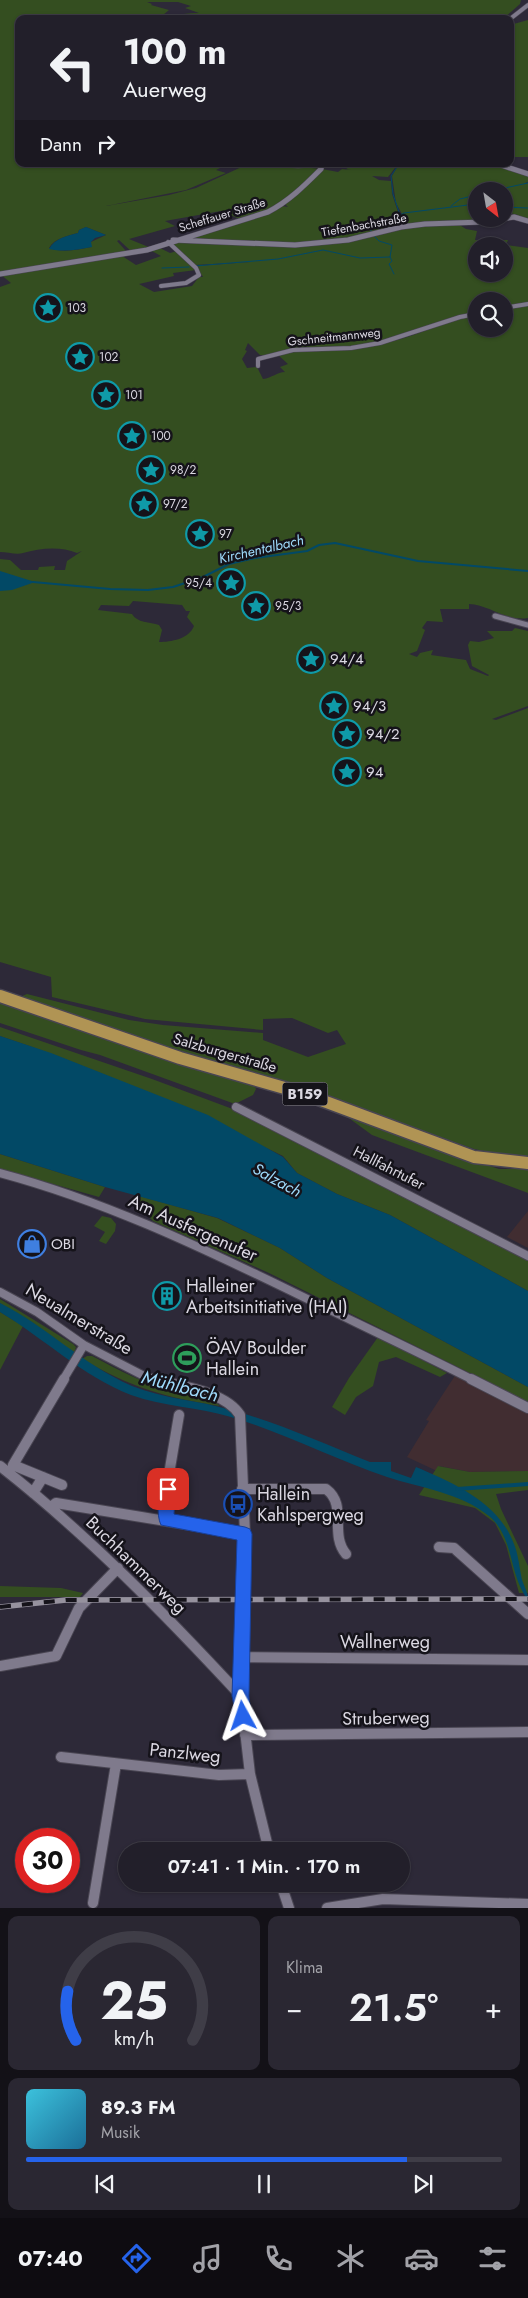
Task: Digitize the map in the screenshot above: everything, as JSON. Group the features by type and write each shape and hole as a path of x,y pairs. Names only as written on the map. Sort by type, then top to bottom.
{"main road":[{"name":"Salzburgerstraße","path":"0,996 180,1058 302,1093 474,1157 528,1163"}],"street":[{"path":"514,16 528,5"},
{"name":"Scheffauer Straße","path":"0,274 40,266 138,252 243,221 277,208 299,191 321,167"},
{"path":"507,167 528,174"},
{"name":"Tiefenbachstraße","path":"170,241 295,245 341,241 401,227 425,224 483,222 514,217 528,221"},
{"name":"Scheffauer Straße","path":"161,286 186,283 199,276 196,268 187,262 170,241"},
{"path":"513,306 528,304"},
{"name":"Gschneitmannweg","path":"258,366 258,359 282,352 380,344 460,316 468,315"},
{"path":"495,616 528,625"},
{"name":"Hallfahrtufer","path":"236,1108 300,1138 528,1256"},
{"name":"Am Ausfergenufer","path":"0,1174 93,1201 197,1246 458,1371 528,1408"},
{"name":"Neualmerstraße","path":"0,1292 37,1312 82,1349 146,1377 227,1400 240,1416 242,1434 242,1489"},
{"path":"62,1485 13,1465 82,1349"},
{"path":"166,1520 172,1458 179,1415"},
{"name":"Buchhammerweg","path":"0,1466 51,1507 152,1600 241,1696"},
{"path":"33,1493 43,1477"},
{"path":"266,1842 250,1774 241,1696 245,1534 242,1489 326,1490 332,1492 337,1499 338,1542 340,1550 346,1554"},
{"path":"51,1507 56,1504 245,1534"},
{"path":"439,1547 454,1548 528,1614"},
{"path":"0,1666 56,1656 79,1608 118,1568"},
{"name":"Wallnerweg","path":"242,1657 528,1660"},
{"name":"Struberweg","path":"245,1735 528,1732"},
{"name":"Panzlweg","path":"61,1757 219,1775 250,1774"},
{"path":"93,1903 116,1764"},
{"path":"284,1892 289,1908"},
{"path":"327,1908 383,1899 528,1904"}],"shaded area":[{"path":"528,1211 528,1248 507,1237"},
{"path":"460,1368 528,1402 528,1471 470,1472 439,1466 437,1471 407,1457 429,1421 426,1420"}],"green space":[{"path":"0,0 521,0 520,4 508,15 172,15 199,13 185,8 191,6 178,2 147,2 169,10 163,15 15,15 15,167 222,167 216,170 226,173 186,190 106,206 169,195 196,188 242,167 305,167 319,169 279,206 242,220 221,211 165,221 175,226 129,239 151,248 132,252 119,240 117,241 126,251 119,254 136,265 161,256 150,250 158,247 170,253 177,251 184,260 195,268 196,270 173,273 174,276 139,284 154,292 192,286 199,277 203,277 196,266 250,262 194,265 173,245 173,242 272,246 328,243 402,228 458,224 466,229 477,231 476,237 468,237 468,282 513,282 513,246 528,248 528,618 513,618 484,607 469,604 469,609 440,609 443,622 427,621 422,628 425,630 417,651 409,654 417,657 420,653 433,650 431,655 466,660 470,669 488,676 472,666 468,645 470,641 479,642 494,638 487,631 512,631 515,628 528,631 528,706 492,719 496,720 528,708 528,1159 474,1149 304,1088 196,1059 20,997 27,994 129,1020 163,1025 263,1033 263,1040 308,1057 346,1044 337,1030 328,1033 292,1018 263,1019 263,1030 145,1019 52,997 51,977 0,962 0,582 35,582 0,580 0,559 10,560 21,570 38,570 39,567 55,566 54,570 65,570 67,561 82,551 77,553 64,549 50,548 21,554 0,552 0,287 11,283 0,274","holes":["86,227 106,235 91,242 91,247 65,251 49,248 58,240 78,233 79,230","453,319 420,333 385,343 350,348 277,354 288,364 280,367 285,372 263,379 257,367 247,368 242,359 247,351 245,350 248,343 260,355 266,356 296,349 359,346 386,341","133,601 182,605 186,611 190,611 187,617 194,626 184,637 159,642 162,630 159,625 140,621 132,614 98,610 101,605 129,606"]},
{"path":"528,20 528,157 514,157 514,24"},
{"path":"350,167 396,167 388,177 372,176 379,180 391,181 392,194 399,215 402,214 396,203 392,176 397,167 504,167 528,175 528,182 525,183 528,183 528,220 513,214 513,182 468,182 468,221 411,225 347,240 291,244 191,238 282,206 288,207 285,204 322,169 338,172 342,169 351,170 346,169"},
{"path":"0,1000 252,1081 256,1089 253,1095 235,1104 100,1055 0,1023"},
{"path":"0,1027 152,1079 238,1111 300,1141 339,1164 528,1261 528,1291 390,1215 337,1194 297,1173 283,1156 108,1076 0,1036"},
{"path":"346,1116 422,1144 499,1169 528,1169 528,1193 372,1135"},
{"path":"0,1154 105,1187 99,1197 0,1169"},
{"path":"136,1195 217,1218 280,1248 327,1278 528,1387 528,1402 269,1273 153,1221 141,1209"},
{"path":"102,1216 111,1218 116,1224 115,1231 106,1244 99,1241 105,1232 94,1226"},
{"path":"0,1299 73,1344 76,1347 74,1353 0,1303"},
{"path":"0,1312 23,1326 0,1370"},
{"path":"378,1337 447,1373 440,1377 396,1357 379,1362 373,1386 356,1397 345,1415 332,1407 349,1378"},
{"path":"92,1356 152,1385 210,1401 220,1406 165,1395 133,1384 82,1359"},
{"path":"438,1466 470,1472 528,1471 528,1490 496,1494 501,1509 528,1566 528,1593 519,1593 506,1545 495,1523 475,1508 419,1495"},
{"path":"0,1586 61,1588 83,1593 80,1597 0,1597"}],"water":[{"path":"86,227 106,235 95,238 91,242 92,247 70,250 49,249 58,240 78,233 79,230"},
{"path":"0,571 35,582 12,590 0,591"},
{"name":"Salzach","path":"0,1036 51,1053 208,1115 283,1157 297,1173 337,1194 390,1215 528,1291 528,1387 327,1278 280,1248 218,1218 105,1187 0,1154"},
{"path":"0,1303 17,1312 97,1367 132,1386 156,1394 249,1415 370,1462 391,1462 391,1471 411,1478 416,1467 460,1488 486,1506 498,1517 507,1530 514,1544 528,1600 517,1579 503,1535 489,1516 478,1508 453,1496 367,1470 251,1423 131,1395 80,1368 0,1312"}],"waterway":[{"path":"397,167 391,176 393,194 400,215"},
{"path":"513,186 528,183"},
{"path":"451,206 460,199 468,197"},
{"path":"400,215 468,205"},
{"path":"513,207 528,208"},
{"path":"390,257 392,245 379,241 371,233 371,229 400,215"},
{"path":"195,266 278,259 323,250 360,258 390,257"},
{"path":"390,257 392,261 389,264 394,274"},
{"path":"162,268 189,267"},
{"name":"Kirchentalbach","path":"33,582 110,589 148,590 173,587 203,577 229,564 255,558 307,551 319,545 335,543 418,561 528,571"},
{"path":"457,1489 528,1484"}],"railway":[{"path":"0,1607 66,1600 528,1599"}],"place":[{"name":"103","path":"48,308"},
{"name":"102","path":"80,357"},
{"name":"101","path":"106,395"},
{"name":"100","path":"132,436"},
{"name":"98/2","path":"151,470"},
{"name":"97/2","path":"144,504"},
{"name":"97","path":"200,534"},
{"name":"95/4","path":"231,583"},
{"name":"95/3","path":"256,606"},
{"name":"94/4","path":"311,659"},
{"name":"94/3","path":"334,706"},
{"name":"94/2","path":"347,734"},
{"name":"94","path":"347,772"},
{"name":"OBI","path":"32,1244"},
{"name":"Halleiner Arbeitsinitiative (HAI)","path":"167,1296"},
{"name":"ÖAV Boulder Hallein","path":"187,1358"},
{"name":"Hallein Kahlspergweg","path":"238,1504"}],"route":[{"path":"168,1489 166,1520 245,1534 242,1600 241,1696 243,1716"}],"water label":[{"name":"Mühlbach","path":"180,1386"}]}
